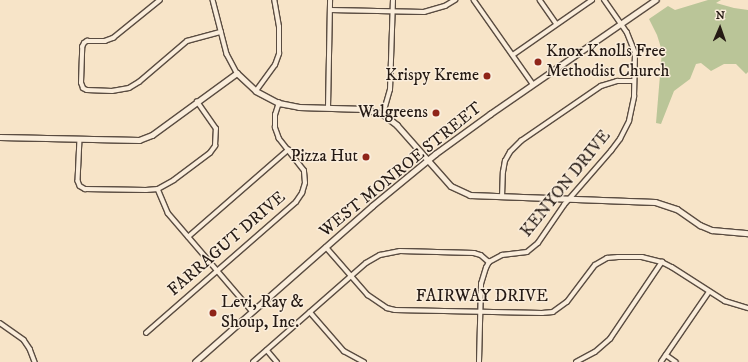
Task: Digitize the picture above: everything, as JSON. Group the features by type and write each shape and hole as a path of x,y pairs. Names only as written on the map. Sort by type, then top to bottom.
{"street":[{"path":"160,0 113,38 82,42 81,89 112,91 129,88 139,82 187,41 221,32"},
{"path":"213,0 230,61 237,73 256,91 279,103 299,107 366,109 382,114 397,124 428,160 457,190 470,195 502,197 655,202 677,209 700,225 712,230 748,233"},
{"path":"256,91 275,65 279,54 279,27 274,0"},
{"path":"328,108 330,0"},
{"path":"382,114 390,90 393,0"},
{"path":"330,10 424,12 445,6 455,0"},
{"path":"474,0 533,84"},
{"path":"540,0 557,24"},
{"path":"513,55 592,0"},
{"name":"KENYON DRIVE","path":"489,262 502,255 522,253 533,248 569,199 611,151 624,133 633,105 635,53 630,38 604,0"},
{"name":"WEST MONROE STREET","path":"195,362 372,206 428,160 533,84 655,0"},
{"path":"0,137 139,140 152,134 237,73"},
{"path":"502,197 505,161 510,152 520,141 601,86 617,81 634,81"},
{"path":"80,139 78,188 158,189 206,156 215,146 216,129 197,102"},
{"name":"FARRAGUT DRIVE","path":"146,332 300,198 304,188 304,171 279,139 275,128 275,120 279,103"},
{"path":"188,237 288,150"},
{"path":"158,189 168,213 253,312"},
{"name":"FAIRWAY DRIVE","path":"326,247 368,295 386,308 481,312 553,312 567,302 591,269 601,261 612,257 633,257 652,259 662,262 725,302 748,308"},
{"path":"253,362 373,258 392,252 474,253 489,262 482,279 479,362"},
{"path":"576,362 595,352 610,339 662,262"},
{"path":"661,362 709,292"},
{"path":"310,312 344,351 364,362"},
{"path":"0,323 24,340 35,362"},
{"path":"267,350 277,362"},
{"path":"666,355 676,362"}],"green space":[{"path":"708,0 721,0 716,3 748,10 748,72 746,74 736,64 724,64 711,71 701,63 696,64 690,79 674,91 661,124 656,123 662,51 657,35 649,19 668,6 675,10"}],"place":[{"name":"Knox Knolls Free Methodist Church","path":"538,62"},
{"name":"Krispy Kreme","path":"487,76"},
{"name":"Walgreens","path":"436,113"},
{"name":"Pizza Hut","path":"366,157"},
{"name":"Levi, Ray & Shoup, Inc.","path":"213,313"}]}
